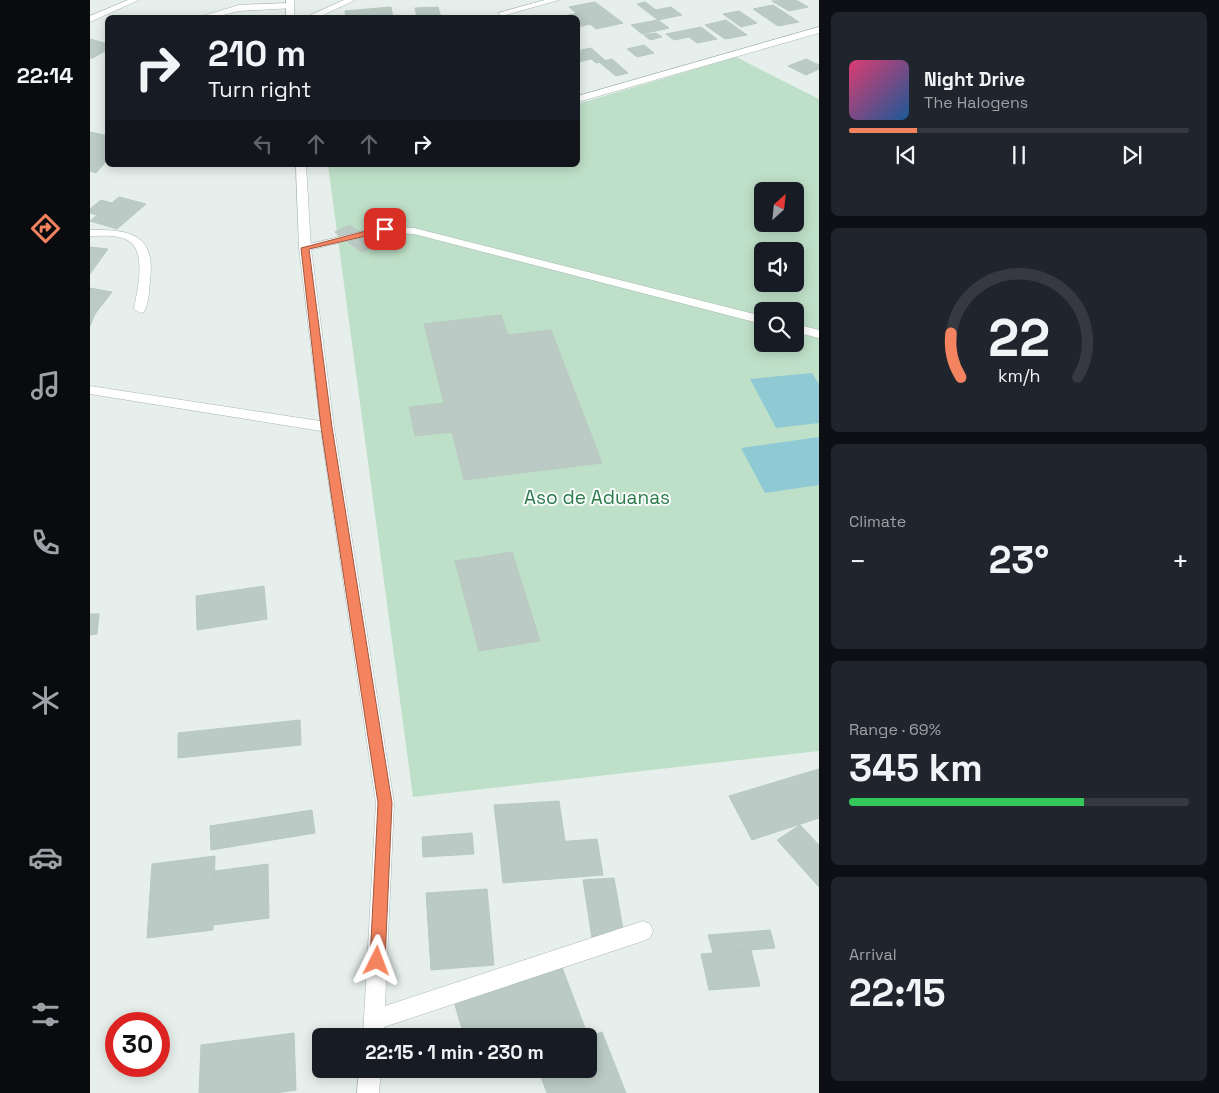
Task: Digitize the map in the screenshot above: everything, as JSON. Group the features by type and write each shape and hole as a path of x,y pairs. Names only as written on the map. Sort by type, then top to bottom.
{"street":[{"path":"90,19 135,0"},
{"path":"315,15 351,0"},
{"path":"501,13 554,0"},
{"path":"212,15 239,8 290,3"},
{"path":"580,98 816,33"},
{"path":"301,167 305,248 327,427 385,803 374,1028 643,931"},
{"path":"305,248 385,229 414,230 754,318"},
{"path":"90,233 124,234 138,241 143,252 146,270 140,309"},
{"path":"804,330 819,334"},
{"path":"90,390 327,427"},
{"path":"368,1093 369,1078"}],"green space":[{"name":"Aso de Aduanas","path":"736,57 819,99 819,751 413,797 328,167 580,167 580,103"}],"water":[{"path":"812,373 819,384 819,423 776,428 750,379"},
{"path":"819,437 819,485 765,493 741,448"}],"building":[{"path":"796,0 808,7 789,11 772,1"},
{"path":"595,2 623,23 596,29 569,7"},
{"path":"645,2 656,10 671,7 682,15 658,20 637,4"},
{"path":"773,5 799,22 778,26 753,9"},
{"path":"391,7 392,15 346,15 345,11"},
{"path":"438,7 440,15 416,15 415,8"},
{"path":"739,11 757,23 741,27 723,14"},
{"path":"580,16 590,24 580,26"},
{"path":"658,20 669,28 642,34 631,25"},
{"path":"726,20 747,35 725,39 705,25"},
{"path":"701,27 717,39 697,43 689,37 674,40 666,34"},
{"path":"656,33 662,37 650,40 644,35"},
{"path":"90,39 105,43 105,51 90,58"},
{"path":"644,45 654,53 637,57 627,49"},
{"path":"591,48 606,61 596,63 581,50"},
{"path":"582,51 591,59 580,62 580,52"},
{"path":"612,59 628,73 616,76 599,62"},
{"path":"806,59 819,65 819,69 806,75 788,66"},
{"path":"90,132 105,135 105,162 96,173 90,171"},
{"path":"119,197 146,204 117,229 90,221"},
{"path":"101,200 112,203 97,215 90,213 90,209"},
{"path":"350,225 377,245 361,252 335,232"},
{"path":"90,247 108,249 90,274"},
{"path":"90,288 112,292 95,314 90,326"},
{"path":"501,315 553,469 464,480 452,432 415,436 409,407 444,403 424,324"},
{"path":"551,330 602,463 553,469 507,335"},
{"path":"512,552 540,641 479,651 455,561"},
{"path":"264,586 267,619 197,630 196,596"},
{"path":"90,614 99,614 97,634 90,635"},
{"path":"300,720 301,745 178,758 178,733"},
{"path":"819,769 819,818 752,840 729,796"},
{"path":"559,801 565,841 499,846 494,805"},
{"path":"312,810 315,833 211,850 210,826"},
{"path":"800,825 819,845 819,887 777,840"},
{"path":"472,833 474,854 423,857 422,837"},
{"path":"597,839 603,875 503,883 499,846"},
{"path":"215,856 213,930 147,938 152,864"},
{"path":"268,864 269,918 213,925 215,871"},
{"path":"614,878 624,935 592,938 583,880"},
{"path":"487,889 494,965 431,970 426,893"},
{"path":"770,930 775,948 713,953 708,935"},
{"path":"751,950 760,986 709,990 701,954"},
{"path":"560,962 585,1028 462,1028 453,998"},
{"path":"602,1032 626,1093 547,1093 541,1078 597,1078 597,1034"},
{"path":"294,1033 296,1090 276,1093 199,1093 201,1045"}],"route":[{"path":"377,961 385,803 327,427 305,248 385,229"}]}
